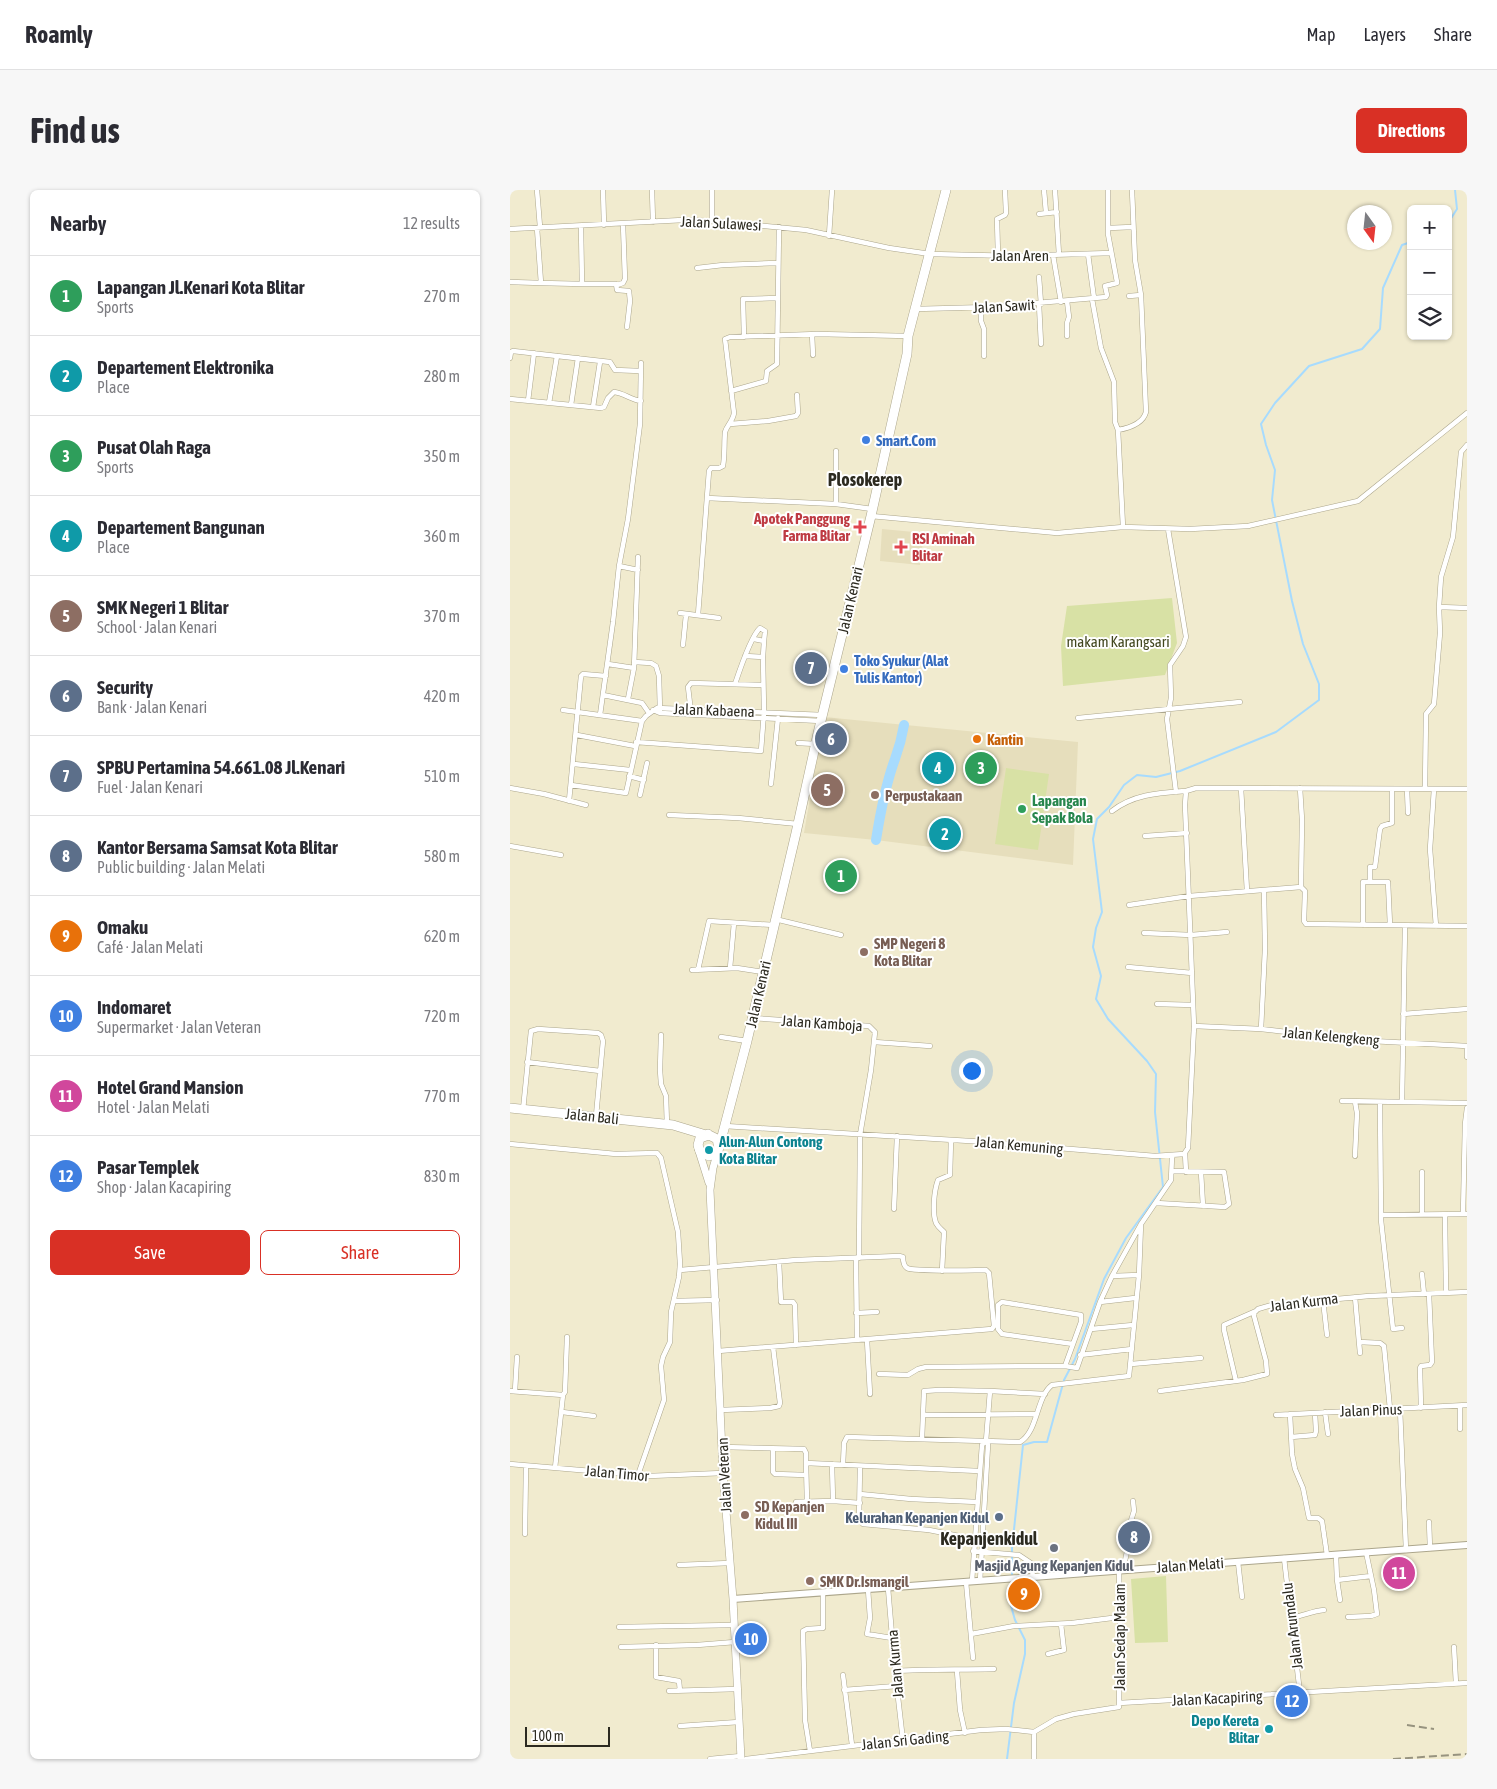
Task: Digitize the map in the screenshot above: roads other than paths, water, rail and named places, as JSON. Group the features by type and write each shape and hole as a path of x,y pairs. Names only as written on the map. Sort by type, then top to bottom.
{"highway":[{"name":"Jalan Kenari","path":"719,1148 763,972 871,512 904,365 908,336 946,190"},
{"name":"Jalan Bali","path":"510,1108 670,1125 706,1135"},
{"path":"670,1125 690,1136 702,1154 708,1156 715,1154 719,1148 719,1142 715,1137 706,1135"},
{"path":"698,1148 700,1138 724,1125"}],"main road":[{"name":"Jalan Veteran","path":"698,1148 710,1190"},
{"name":"Jalan Veteran","path":"719,1148 713,1168 710,1190 717,1300 723,1473 743,1758"},
{"name":"Jalan Melati","path":"733,1599 1467,1545"}],"street":[{"path":"537,190 541,283"},
{"path":"603,190 604,225"},
{"path":"652,190 653,222"},
{"path":"712,190 712,220"},
{"path":"829,236 832,190"},
{"path":"998,255 997,219 1006,213 1005,190"},
{"path":"1044,190 1046,213"},
{"path":"1055,190 1058,255"},
{"path":"1093,299 1106,297 1105,286 1117,284 1108,228 1108,190"},
{"path":"1118,429 1133,426 1146,414 1141,295 1132,227 1132,190"},
{"path":"1039,214 1057,212"},
{"name":"Jalan Sulawesi","path":"510,229 712,220 778,227 930,254"},
{"path":"510,282 617,285 623,283 625,279 623,224"},
{"path":"581,226 582,284"},
{"path":"732,391 766,381 767,371 777,364 778,227"},
{"path":"1108,228 1132,227"},
{"name":"Jalan Aren","path":"930,254 1058,255 1111,253"},
{"path":"1088,254 1101,348 1114,382 1123,527"},
{"path":"1053,255 1060,302"},
{"path":"697,268 723,264 777,263"},
{"path":"1039,277 1041,344"},
{"path":"617,285 617,290 630,292 627,327"},
{"path":"1129,296 1141,295"},
{"path":"744,336 743,300 777,298"},
{"name":"Jalan Sawit","path":"916,309 981,308 1093,299"},
{"path":"1067,301 1069,319 1067,323 1067,336"},
{"path":"981,308 981,322 984,329 984,356"},
{"path":"812,334 813,355"},
{"path":"698,615 709,471 711,468 723,466 725,433 734,413 724,342 727,338 812,334 908,336"},
{"path":"510,358 512,351 534,353 612,363 615,370 640,371"},
{"path":"528,401 534,353"},
{"path":"549,403 557,356"},
{"path":"571,405 578,358"},
{"path":"593,407 600,362"},
{"path":"600,715 640,424 641,363"},
{"path":"510,400 604,407 608,398 614,392 626,395 632,400 641,401"},
{"path":"730,424 768,421 796,416 798,413 797,395"},
{"path":"707,498 836,504 871,512 1057,532 1123,527 1168,529 1233,528 1358,501 1467,413"},
{"path":"1425,789 1426,714 1434,704 1440,632 1438,607 1441,577 1453,537 1461,452 1467,445"},
{"path":"836,452 836,504"},
{"path":"1168,529 1186,637 1183,646 1170,665 1171,698 1167,719 1176,792"},
{"path":"603,695 628,699 634,668 638,557"},
{"path":"619,566 638,570"},
{"path":"1438,607 1467,608"},
{"path":"680,613 718,618"},
{"path":"683,645 686,615"},
{"path":"576,735 636,744 760,751 762,750 764,715 763,657 765,631 762,628 758,629 734,684"},
{"path":"754,640 764,641"},
{"path":"745,656 763,657"},
{"path":"634,662 651,663 656,666 659,676 660,711"},
{"path":"608,664 634,668"},
{"path":"569,801 582,675 606,676"},
{"path":"691,712 688,687 691,683 763,685"},
{"name":"Jalan Kabaena","path":"628,699 642,703 651,712 822,718"},
{"path":"1078,718 1240,702"},
{"path":"563,710 642,721"},
{"path":"571,785 625,794 642,721 651,712"},
{"name":"Jalan Kabaena","path":"764,715 778,718 822,718"},
{"path":"772,784 778,718"},
{"path":"798,744 816,744"},
{"path":"640,795 647,763"},
{"path":"574,764 630,773 644,780"},
{"path":"510,788 544,794 586,805"},
{"path":"1112,810 1142,795 1186,791 1196,788 1467,789"},
{"path":"1241,788 1247,891"},
{"path":"1300,788 1301,886 1305,891 1304,921 1306,924 1467,926"},
{"path":"1370,882 1370,868 1375,867 1380,829 1382,826 1392,823 1391,789"},
{"path":"1407,789 1408,813"},
{"path":"1434,789 1430,841 1436,926"},
{"path":"1186,791 1184,798 1194,1005 1188,1148 1185,1153 1186,1172"},
{"path":"669,815 738,818 798,824"},
{"path":"1145,836 1187,833"},
{"path":"510,846 561,855"},
{"path":"1363,925 1363,882 1388,882 1390,926"},
{"path":"1129,905 1189,896 1301,886"},
{"path":"1261,1029 1265,949 1264,890"},
{"path":"763,972 730,968 695,970 709,921 734,923 774,922 841,935"},
{"path":"730,968 734,923"},
{"path":"1402,1102 1406,926"},
{"path":"1144,933 1191,935 1227,932"},
{"path":"1128,967 1192,973"},
{"path":"1157,1004 1194,1005"},
{"path":"1403,1014 1467,1009"},
{"name":"Jalan Kamboja","path":"752,1018 869,1026 875,1032 870,1080 860,1135 857,1340"},
{"name":"Jalan Kelengkeng","path":"1194,1026 1261,1029 1353,1040 1467,1046"},
{"path":"523,1110 530,1034 534,1029 598,1033 603,1041 596,1116"},
{"path":"661,1036 661,1084 666,1096 670,1125"},
{"path":"721,1037 746,1041"},
{"path":"874,1042 930,1046"},
{"path":"1467,1046 1467,1057"},
{"path":"527,1062 600,1071"},
{"path":"1342,1101 1467,1103"},
{"path":"1355,1102 1357,1113 1355,1156"},
{"path":"1380,1103 1381,1215 1388,1295 1393,1329 1402,1328"},
{"path":"1381,1215 1465,1214 1465,1124 1467,1108"},
{"name":"Jalan Kemuning","path":"724,1125 1155,1156 1172,1156 1185,1153"},
{"path":"894,1209 897,1136"},
{"path":"942,1271 944,1232 937,1226 935,1220 935,1204 938,1180 950,1175 951,1140"},
{"path":"510,1144 616,1154 637,1155 650,1153 660,1155 678,1232 682,1269 676,1301 671,1312 670,1342 662,1357 664,1400 639,1475"},
{"path":"1071,1367 1080,1355 1112,1276 1141,1224 1171,1180 1172,1156"},
{"path":"1156,1203 1224,1207 1229,1204 1225,1173 1172,1171"},
{"path":"1201,1172 1203,1206"},
{"path":"1422,1172 1422,1214"},
{"path":"1444,1215 1446,1292"},
{"path":"843,1465 844,1444 847,1437 1020,1442 1028,1435 1049,1387 1059,1383 1129,1376 1139,1274 1141,1224"},
{"path":"682,1269 899,1256 903,1257 907,1268 942,1271 988,1271 993,1328 718,1351"},
{"path":"779,1262 781,1302 793,1302 796,1305 796,1345"},
{"path":"1112,1276 1139,1274"},
{"path":"1421,1408 1420,1368 1421,1366 1430,1365 1432,1362 1427,1294 1422,1274"},
{"name":"Jalan Kurma","path":"1160,1391 1236,1381 1267,1374 1268,1371 1254,1316 1258,1309 1272,1305 1355,1297 1467,1292"},
{"path":"1355,1297 1360,1353"},
{"path":"1100,1302 1136,1298"},
{"path":"676,1301 717,1300"},
{"path":"1323,1300 1327,1335"},
{"path":"1072,1344 1002,1334 998,1329 998,1305 1002,1302 1080,1314 1081,1322 1072,1344 1071,1367 1076,1381"},
{"path":"1236,1381 1224,1325 1256,1311"},
{"path":"856,1313 878,1312"},
{"path":"1091,1329 1133,1325"},
{"path":"555,1468 563,1395 565,1392 567,1337"},
{"path":"867,1340 870,1394"},
{"path":"1359,1342 1380,1343 1384,1346 1390,1409"},
{"path":"721,1410 776,1408 779,1406 773,1347"},
{"path":"1080,1355 1132,1349"},
{"path":"517,1358 513,1391 563,1395"},
{"path":"1131,1364 1201,1358"},
{"path":"880,1374 908,1375 918,1369 926,1368 1071,1367"},
{"path":"922,1439 925,1391 990,1391 1045,1394"},
{"path":"980,1581 990,1391"},
{"name":"Jalan Pinus","path":"1276,1415 1467,1405"},
{"path":"1460,1406 1460,1429"},
{"path":"1400,1409 1406,1550"},
{"path":"562,1412 594,1416"},
{"path":"1325,1412 1328,1434"},
{"path":"1291,1437 1314,1435 1316,1431 1315,1413"},
{"path":"923,1415 988,1416 1036,1414"},
{"path":"1290,1414 1295,1469 1303,1488 1308,1515 1311,1518 1318,1518 1322,1521 1326,1555"},
{"path":"973,1658 969,1582 982,1445 986,1441"},
{"path":"722,1447 804,1449 806,1453 807,1501"},
{"path":"773,1449 773,1472 775,1474 806,1475"},
{"name":"Jalan Timor","path":"510,1464 649,1476 723,1473"},
{"path":"806,1464 980,1471"},
{"path":"832,1464 832,1501"},
{"path":"525,1534 526,1466"},
{"path":"860,1467 858,1519 863,1524 929,1530 974,1539"},
{"path":"979,1482 986,1482"},
{"path":"860,1494 976,1502"},
{"path":"796,1502 832,1501 860,1503"},
{"name":"Jalan Sedap Malam","path":"1120,1703 1121,1570 1128,1548 1129,1527 1134,1511 1133,1501"},
{"path":"1429,1522 1430,1548"},
{"path":"973,1551 1007,1554 1025,1558 1031,1563 1034,1577"},
{"path":"1348,1617 1377,1614 1366,1552"},
{"path":"1336,1555 1340,1600"},
{"name":"Jalan Arumdalu","path":"1284,1558 1300,1693"},
{"path":"1238,1562 1242,1597"},
{"path":"679,1565 730,1563"},
{"path":"1337,1580 1371,1576"},
{"name":"Jalan Kurma","path":"888,1588 903,1741"},
{"path":"868,1589 870,1618 867,1634 892,1638"},
{"path":"810,1751 805,1720 803,1631 824,1628 823,1592"},
{"path":"1291,1618 1301,1616 1313,1610 1324,1610"},
{"path":"971,1634 1014,1626 1061,1624 1120,1616"},
{"path":"1048,1654 1064,1650 1061,1624"},
{"path":"619,1627 734,1625"},
{"path":"621,1647 734,1642"},
{"path":"656,1646 656,1678 679,1681 680,1691"},
{"path":"1454,1647 1456,1684"},
{"path":"895,1671 994,1669"},
{"path":"957,1670 960,1710 965,1733"},
{"path":"843,1675 852,1745"},
{"name":"Jalan Kacapiring","path":"1034,1732 1056,1719 1074,1714 1118,1709 1120,1703 1467,1683"},
{"path":"844,1690 897,1686"},
{"path":"669,1691 737,1689"},
{"path":"680,1726 739,1722"},
{"name":"Jalan Sri Gading","path":"710,1759 743,1758 1006,1729 1034,1732"},
{"path":"1034,1732 1034,1759"}],"waterway":[{"path":"1452,217 1457,209 1455,190"},
{"path":"1012,1576 1012,1548 1023,1445 1034,1442 1047,1442 1064,1380 1075,1359 1104,1279 1126,1238 1163,1187 1155,1112 1156,1074 1147,1061 1108,1019 1096,999 1101,976 1093,947 1096,928 1102,912 1093,839 1097,819 1109,807 1124,785 1137,775 1156,777 1180,771 1276,732 1319,700 1319,684 1303,644 1292,601 1272,500 1275,470 1261,424 1275,403 1309,366 1362,349 1380,329 1383,288 1402,245 1407,243"},
{"path":"876,840 886,789 904,725"},
{"path":"1007,1759 1014,1703 1025,1654 1025,1640 1015,1620 1011,1606 1012,1581"}],"railway":[{"path":"1407,1725 1434,1729"},
{"path":"1393,1759 1467,1754"}],"place":[{"name":"Smart.Com","path":"866,440"},
{"name":"Apotek Panggung Farma Blitar","path":"860,527"},
{"name":"RSI Aminah Blitar","path":"901,547"},
{"name":"SPBU Pertamina 54.661.08 Jl.Kenari","path":"811,668"},
{"name":"Toko Syukur (Alat Tulis Kantor)","path":"844,669"},
{"name":"Security","path":"831,739"},
{"name":"Kantin","path":"977,739"},
{"name":"Departement Bangunan","path":"938,768"},
{"name":"Pusat Olah Raga","path":"981,768"},
{"name":"SMK Negeri 1 Blitar","path":"827,790"},
{"name":"Perpustakaan","path":"875,795"},
{"name":"Lapangan Sepak Bola","path":"1022,809"},
{"name":"Departement Elektronika","path":"945,834"},
{"name":"Lapangan Jl.Kenari Kota Blitar","path":"841,876"},
{"name":"SMP Negeri 8 Kota Blitar","path":"864,952"},
{"name":"Alun-Alun Contong Kota Blitar","path":"709,1150"},
{"name":"SD Kepanjen Kidul III","path":"745,1515"},
{"name":"Kelurahan Kepanjen Kidul","path":"999,1517"},
{"name":"Kantor Bersama Samsat Kota Blitar","path":"1134,1537"},
{"name":"Masjid Agung Kepanjen Kidul","path":"1054,1548"},
{"name":"Hotel Grand Mansion","path":"1399,1573"},
{"name":"SMK Dr.Ismangil","path":"810,1581"},
{"name":"Omaku","path":"1024,1594"},
{"name":"Indomaret","path":"751,1639"},
{"name":"Pasar Templek","path":"1292,1701"},
{"name":"Depo Kereta Blitar","path":"1269,1729"}],"district":[{"name":"Plosokerep","path":"865,479"},
{"name":"Kepanjenkidul","path":"989,1538"}],"park label":[{"name":"makam Karangsari","path":"1118,641"}]}
